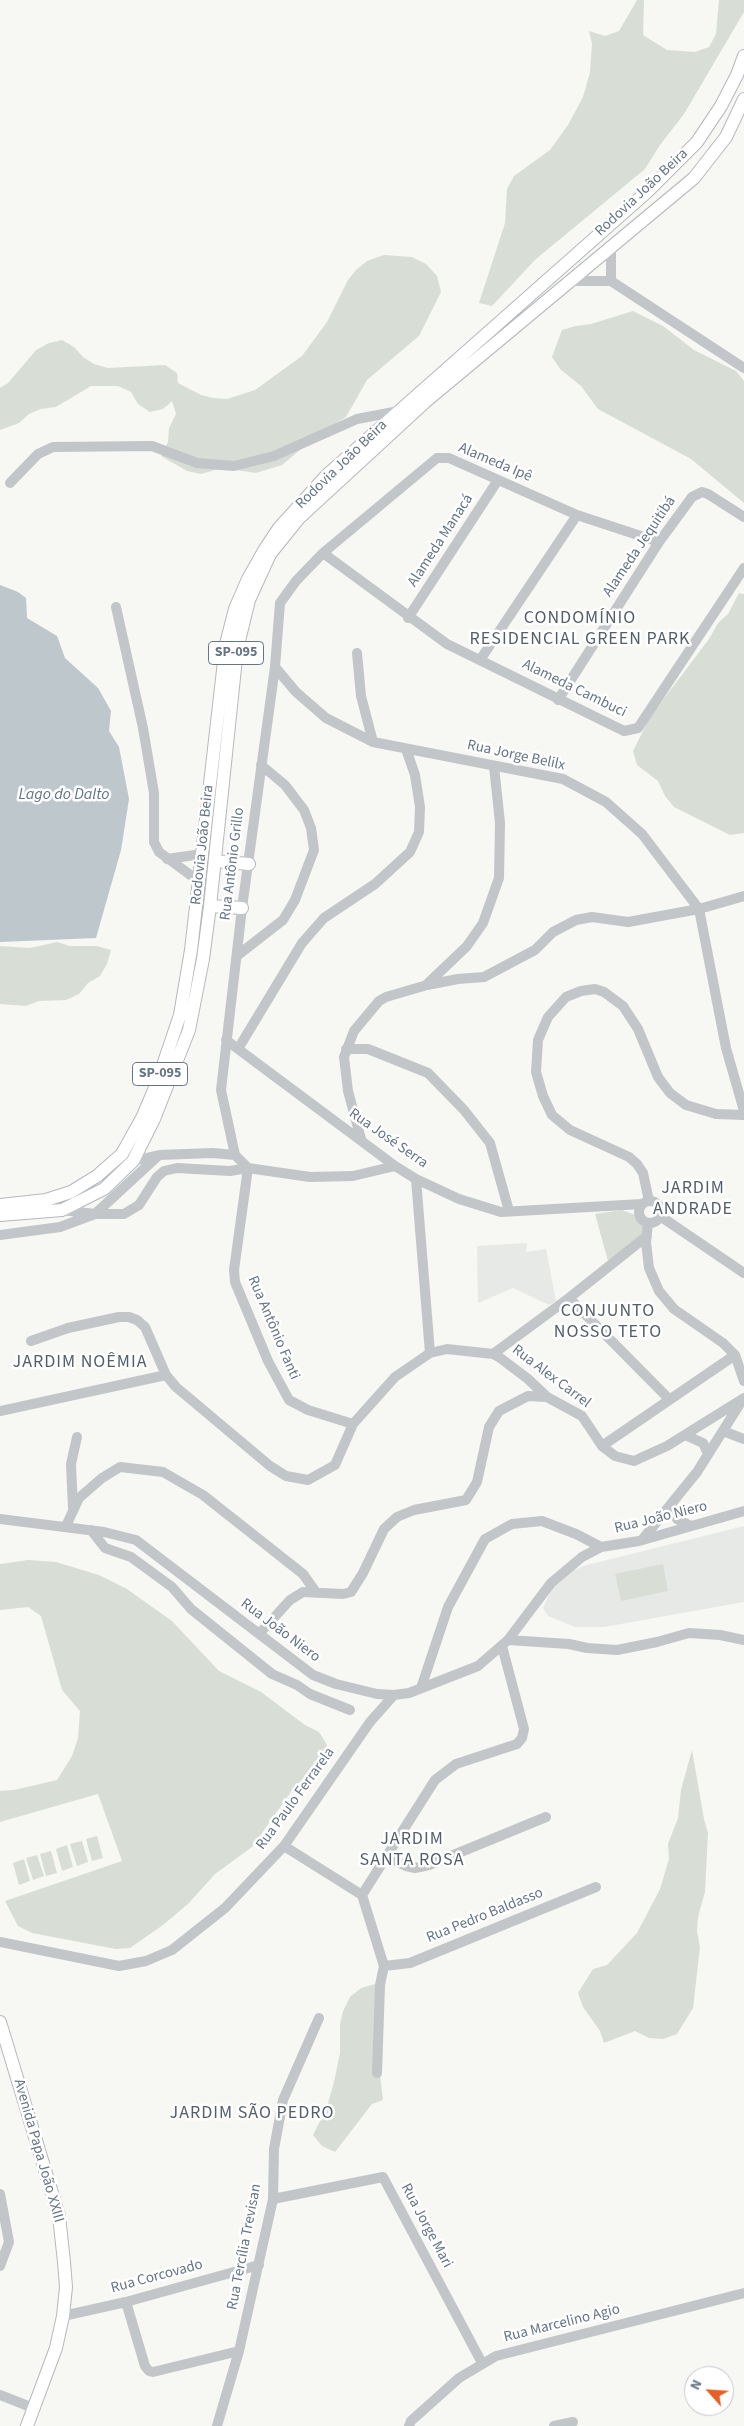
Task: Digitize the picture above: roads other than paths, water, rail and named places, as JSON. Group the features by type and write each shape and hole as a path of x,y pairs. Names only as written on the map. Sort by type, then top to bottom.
{"main road":[{"name":"Rodovia João Beira","path":"0,1205 46,1200 71,1192 97,1176 122,1154 142,1118 157,1083 180,1015 191,950 226,644 235,609 248,579 279,528 327,475 648,191 697,142 721,106 737,75 744,56"},
{"name":"Rodovia João Beira","path":"0,1215 62,1210 104,1189 133,1161 154,1119 189,1030 203,959 210,906 237,649 249,600 270,554 299,518 425,402 568,280 694,178 726,137 744,99"},
{"path":"215,861 249,864"},
{"path":"210,906 242,908"},
{"name":"Avenida Papa João XXIII","path":"0,2022 59,2216 65,2278 63,2316 56,2348 27,2426"}],"street":[{"path":"611,246 611,281"},
{"path":"568,280 611,281 744,368"},
{"path":"10,483 38,454 54,447 152,446 197,463 234,466 274,456 357,418 399,411"},
{"name":"Alameda Ipê","path":"296,581 323,553 437,458 449,458 577,515 659,542"},
{"name":"Alameda Manacá","path":"408,618 498,480"},
{"name":"Alameda Jequitibá","path":"558,700 659,542 692,497 702,492 744,517"},
{"path":"480,660 577,515"},
{"name":"Alameda Cambuci","path":"323,553 408,618 447,644 624,731 638,728 744,568"},
{"name":"Rua Antônio Grillo","path":"235,1155 221,1090 226,1040 274,667 280,603 296,581"},
{"path":"116,607 143,728 154,793 154,842 159,852 167,859 200,882"},
{"path":"357,653 362,702 373,742"},
{"name":"Rua Jorge Belilx","path":"274,667 296,692 326,718 373,742 563,779 606,802 642,834 699,909 726,1048 744,1110"},
{"path":"238,1049 302,943 324,918 375,884 410,852 419,832 420,807 414,775 406,749"},
{"path":"238,955 283,920 295,900 314,850 312,828 304,810 285,784 261,765"},
{"path":"427,985 467,946 483,923 499,878 500,823 494,766"},
{"path":"167,859 202,854"},
{"path":"361,1139 348,1090 344,1057 354,1031 379,1001 393,994 427,985 458,978 484,977 535,950 553,932 576,920 592,917 628,922 699,909 744,896"},
{"path":"646,1202 659,1205 660,1216 655,1222 648,1223 642,1220 639,1214 646,1202 643,1173 637,1164 629,1156 570,1130 552,1115 543,1096 536,1072 538,1040 548,1017 566,997 581,991 595,989 604,992 623,1006 638,1029 658,1077 670,1093 686,1105 708,1112 744,1115"},
{"name":"Rua José Serra","path":"226,1040 395,1166 416,1179 459,1199 501,1212 646,1202"},
{"path":"346,1049 368,1049 428,1073 464,1110 490,1143 509,1211"},
{"path":"133,1161 159,1155 213,1152 235,1155 248,1168"},
{"path":"0,1235 60,1227 95,1214 159,1155"},
{"path":"62,1210 95,1214 124,1214 139,1205 157,1177 164,1171 177,1168 230,1171 248,1168 310,1177 353,1176 395,1166"},
{"name":"Rua Antônio Fanti","path":"248,1168 234,1270 239,1291 268,1361 289,1400 308,1410 354,1424"},
{"path":"416,1179 430,1353"},
{"path":"660,1216 744,1272"},
{"path":"648,1223 647,1236 650,1268 659,1291 674,1309 723,1343 735,1355 744,1381"},
{"path":"493,1354 569,1298 647,1236"},
{"path":"569,1298 669,1399"},
{"path":"0,1411 166,1375 146,1327 129,1317 68,1328 31,1340"},
{"name":"Rua Alex Carrel","path":"166,1375 176,1387 270,1466 286,1476 308,1480 335,1465 354,1424 395,1377 430,1353 452,1349 493,1354 528,1379 547,1397 582,1416 602,1446 615,1456 634,1461 685,1435 744,1398"},
{"path":"602,1446 735,1355"},
{"path":"642,1540 671,1505 708,1454 744,1398 744,1393"},
{"path":"259,1634 290,1600 303,1592 315,1591 343,1594 351,1592 363,1573 384,1529 397,1517 414,1510 466,1500 477,1482 489,1427 499,1411 528,1396 547,1397"},
{"path":"723,1431 744,1439"},
{"path":"685,1435 703,1443 708,1454"},
{"path":"73,1512 71,1464 77,1438"},
{"path":"66,1526 79,1498 102,1478 120,1467 163,1472 203,1494 303,1574 315,1591"},
{"path":"671,1505 677,1520 690,1526"},
{"name":"Rua João Niero","path":"0,1519 66,1526 136,1540 313,1675 336,1684 394,1696 421,1688 478,1666 505,1643 551,1583 567,1568 601,1548 642,1540 744,1511"},
{"path":"421,1688 448,1607 485,1539 512,1524 542,1521 576,1534 601,1548"},
{"path":"91,1530 105,1548 131,1557 165,1582 182,1597 191,1609 272,1674 297,1685 310,1694 350,1710"},
{"path":"362,1896 385,1856 435,1780 456,1764 517,1744 522,1738 524,1729 505,1643 569,1644 587,1648 617,1650 689,1633 720,1634 744,1640"},
{"name":"Rua Paulo Ferrarela","path":"370,1722 377,1694"},
{"name":"Rua Paulo Ferrarela","path":"0,1942 118,1966 146,1961 172,1950 225,1908 284,1846 370,1722 394,1696"},
{"path":"385,1856 415,1868 429,1865 546,1817"},
{"path":"284,1846 362,1896 384,1966 380,1985 377,2073"},
{"name":"Rua Pedro Baldasso","path":"384,1966 410,1963 596,1887"},
{"name":"Rua Tercília Trevisan","path":"217,2426 259,2265 272,2199 274,2149 283,2100 319,2018"},
{"name":"Rua Jorge Mari","path":"272,2199 383,2177 482,2363"},
{"path":"0,2194 8,2242 0,2266"},
{"name":"Rua Corcovado","path":"63,2316 126,2302 259,2265"},
{"name":"Rua Marcelino Agio","path":"409,2426 411,2422 459,2378 496,2356 744,2293"},
{"path":"126,2302 145,2366 149,2371 238,2351"},
{"path":"0,2395 33,2408"},
{"path":"554,2426 573,2422"}],"water":[{"name":"Lago do Dalto","path":"0,585 18,592 26,598 27,618 57,636 65,658 98,688 111,711 109,731 119,747 129,799 121,850 96,938 0,942"}],"district":[{"name":"CONDOMÍNIO RESIDENCIAL GREEN PARK","path":"580,629"},
{"name":"JARDIM ANDRADE","path":"693,1199"},
{"name":"CONJUNTO NOSSO TETO","path":"608,1322"},
{"name":"JARDIM NOÊMIA","path":"80,1363"},
{"name":"JARDIM SANTA ROSA","path":"412,1850"},
{"name":"JARDIM SÃO PEDRO","path":"252,2114"}]}
